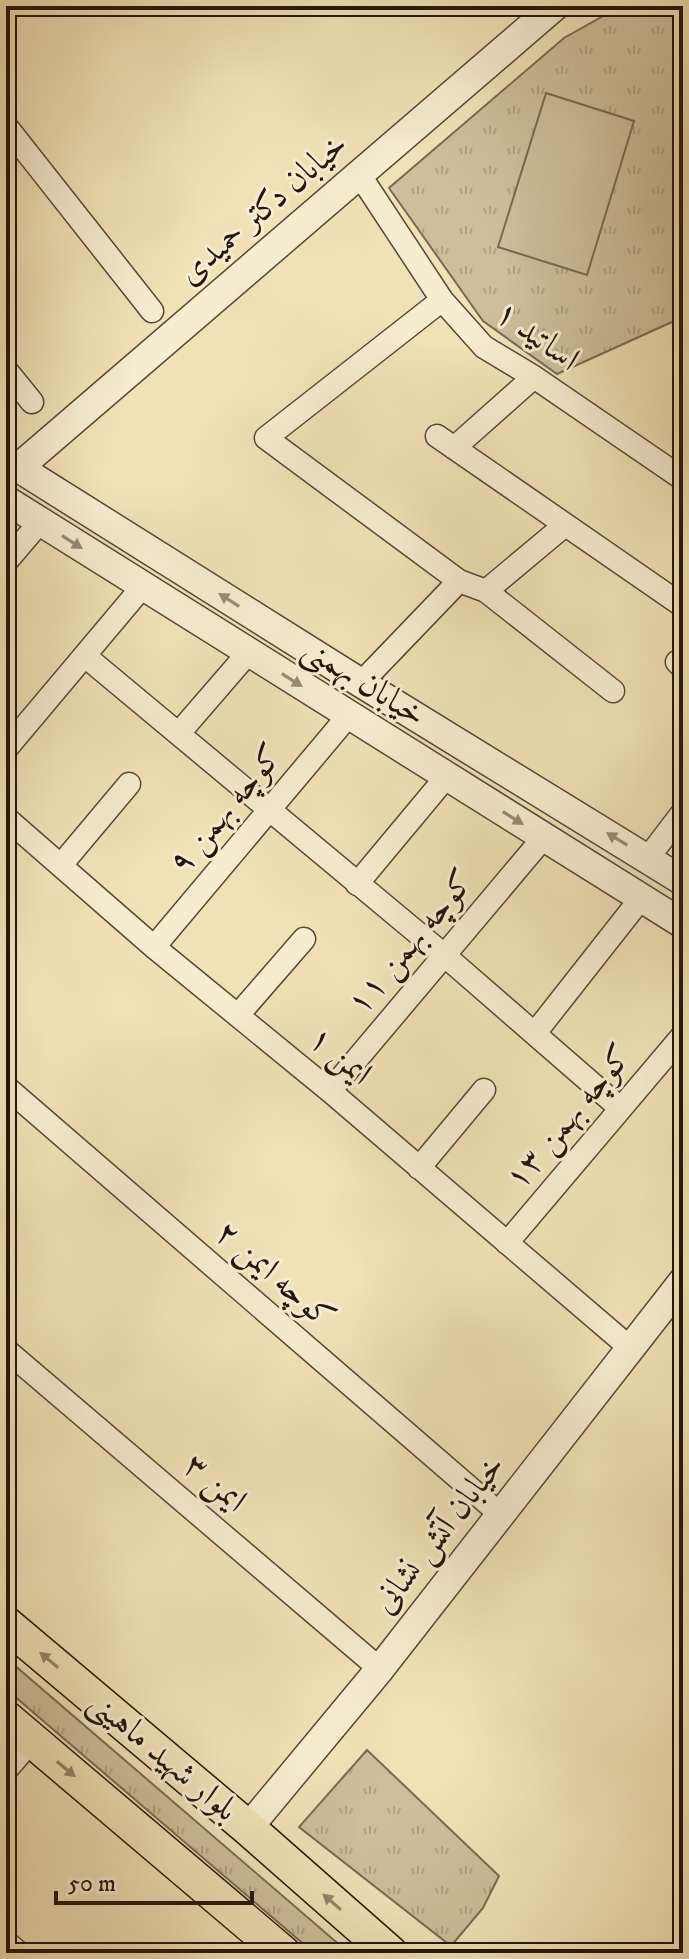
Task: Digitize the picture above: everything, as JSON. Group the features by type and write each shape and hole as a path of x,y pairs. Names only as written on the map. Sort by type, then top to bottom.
{"main road":[{"name":"بلوار شهید ماهینی","path":"6,1624 248,1828 390,1953"},
{"path":"6,1718 283,1953"}],"street":[{"name":"خیابان دکتر حمیدی","path":"12,464 555,6"},
{"path":"6,126 152,311"},
{"name":"اساتید ۱","path":"359,174 442,300 484,347 534,377 683,479"},
{"path":"442,300 266,438 459,581 486,591 613,691"},
{"path":"6,370 32,402"},
{"path":"534,377 445,442 683,606"},
{"name":"خیابان بهمنی","path":"12,464 683,881"},
{"name":"خیابان بهمنی","path":"6,500 683,924"},
{"path":"6,562 40,522"},
{"path":"486,591 565,525"},
{"path":"361,683 459,581"},
{"path":"6,749 143,586"},
{"path":"179,733 249,652"},
{"path":"85,656 444,955 620,1108"},
{"name":"کوچه بهمن ۹","path":"154,947 349,715"},
{"path":"357,884 447,776"},
{"path":"61,865 129,784"},
{"path":"648,858 683,812"},
{"name":"ایمن ۱","path":"6,818 154,947 330,1091 629,1347"},
{"name":"کوچه بهمن ۱۱","path":"330,1091 544,837"},
{"path":"535,1033 642,897"},
{"path":"238,1015 304,939"},
{"name":"کوچه بهمن ۱۳","path":"507,1243 683,1035"},
{"name":"کوچه ایمن ۲","path":"6,1087 500,1514"},
{"path":"419,1168 484,1090"},
{"name":"خیابان آتش نشانی","path":"248,1828 380,1669 683,1281"},
{"name":"ایمن ۳","path":"6,1350 380,1669"},
{"path":"6,1770 32,1740"},
{"path":"6,1942 19,1953"}],"green space":[{"path":"621,6 683,6 683,317 557,374 483,321 389,188 564,38"},
{"path":"546,93 634,121 587,275 498,247"},
{"path":"6,1658 349,1953 314,1953 6,1689"},
{"path":"367,1750 499,1876 483,1908 451,1946 299,1827"}]}
